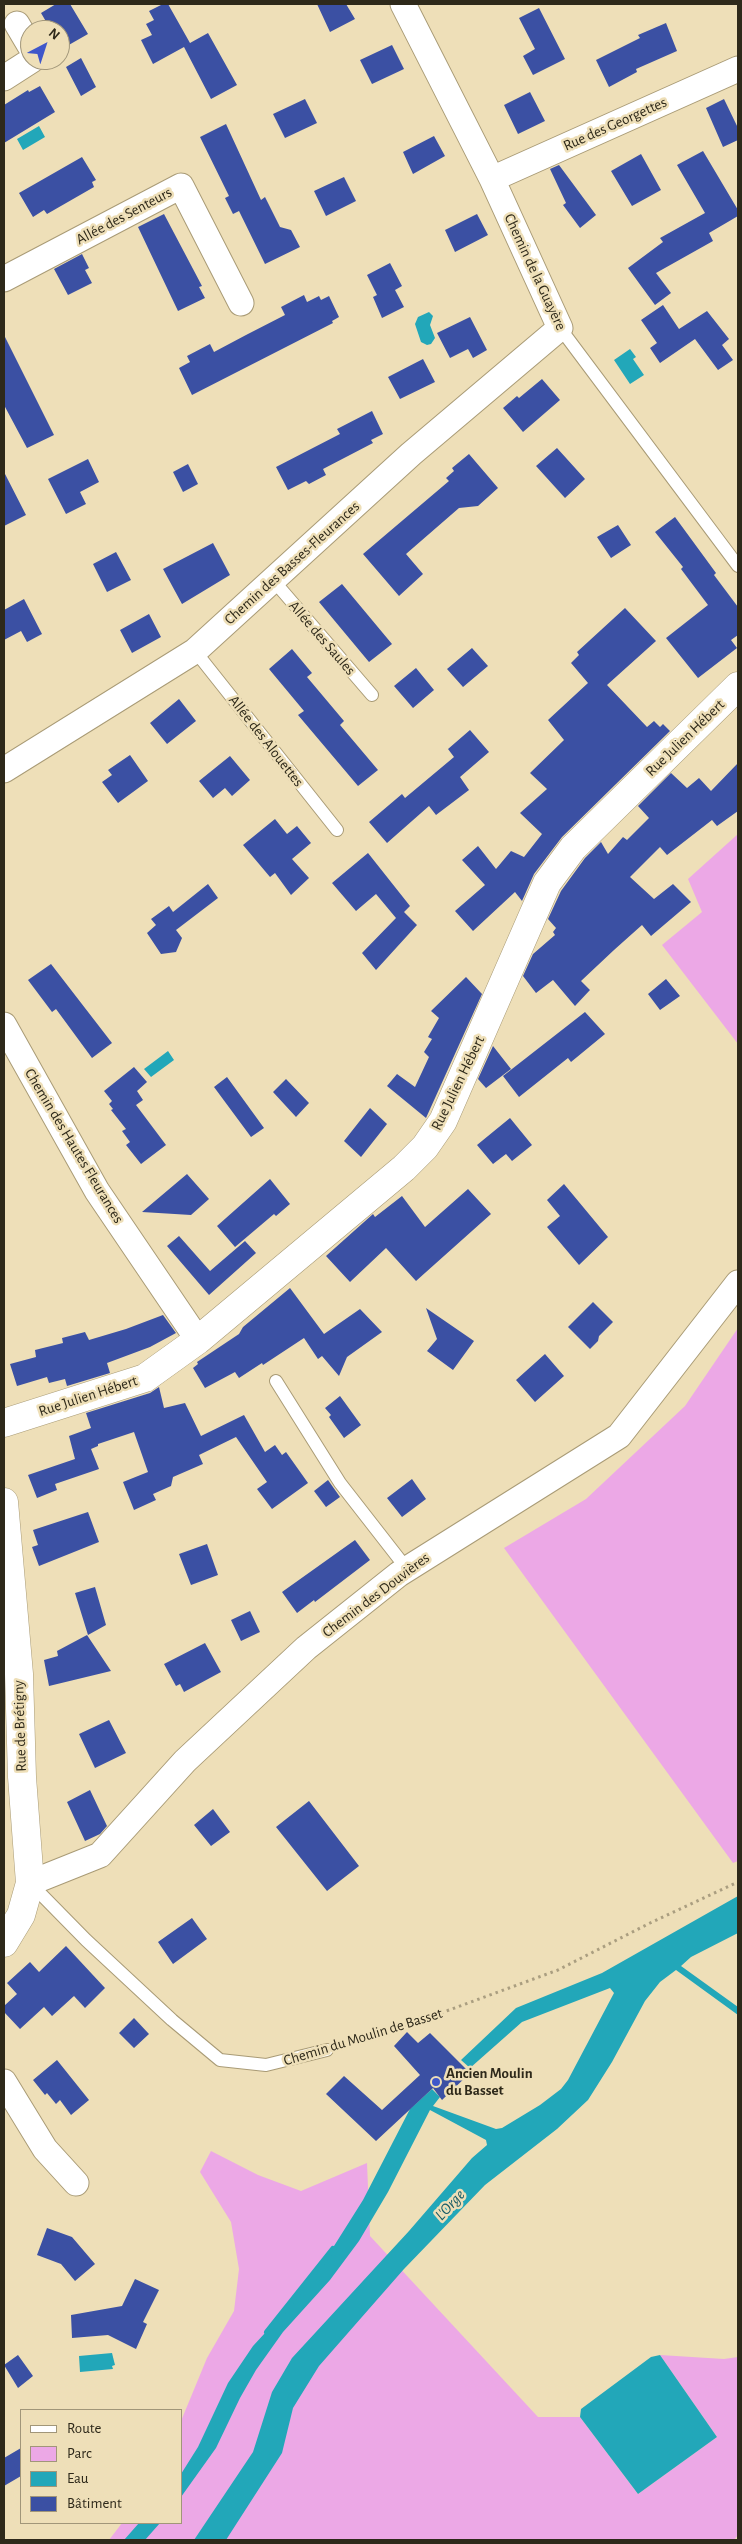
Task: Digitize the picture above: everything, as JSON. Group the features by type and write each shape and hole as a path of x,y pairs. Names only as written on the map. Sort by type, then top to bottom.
{"street":[{"name":"Chemin de la Guayère","path":"404,4 492,179 560,328"},
{"path":"17,24 20,29"},
{"path":"4,78 20,68"},
{"name":"Rue des Georgettes","path":"492,179 738,68"},
{"name":"Allée des Senteurs","path":"4,279 181,186 241,304"},
{"name":"Chemin des Basses-Fleurances","path":"4,770 195,651 411,454 560,328"},
{"name":"Rue Julien Hébert","path":"4,1423 145,1378 198,1340 404,1168 425,1147 443,1121 461,1083 547,883 573,848 738,686"},
{"name":"Chemin des Hautes Fleurances","path":"4,1025 97,1191 198,1340"},
{"name":"Chemin des Douvières","path":"30,1883 100,1855 185,1761 299,1655 407,1569 619,1436 738,1283"},
{"name":"Rue de Brétigny","path":"4,1502 19,1674 22,1777 30,1883 21,1915 4,1943"},
{"path":"4,2082 45,2150 76,2183"}],"lane":[{"name":"Chemin de la Guayère","path":"560,328 738,566"},
{"name":"Allée des Saules","path":"273,580 372,695"},
{"name":"Allée des Alouettes","path":"195,651 337,830"},
{"path":"276,1381 340,1483 407,1569"},
{"name":"Chemin du Moulin de Basset","path":"30,1883 151,2000 220,2060 266,2065 327,2050"}],"path":[{"name":"Chemin du Moulin de Basset","path":"327,2050 392,2031 558,1970 650,1923 738,1882"}],"green space":[{"path":"738,834 738,1044 662,945 702,912 688,879"},
{"path":"738,1328 738,1861 733,1863 504,1548 586,1499 685,1406"},
{"path":"211,2151 258,2175 301,2191 367,2163 370,2236 538,2417 580,2417 638,2494 717,2437 660,2355 724,2359 738,2357 738,2535 734,2540 109,2540 121,2524 182,2524 182,2419 207,2358 234,2311 239,2269 231,2222 200,2172"}],"water":[{"path":"39,126 45,137 23,150 17,139"},
{"path":"429,312 433,316 430,325 435,338 431,344 427,345 421,342 415,324 418,317"},
{"path":"630,349 636,357 633,359 644,375 630,384 614,360"},
{"path":"168,1051 174,1060 151,1077 144,1069"},
{"name":"L'Orge","path":"738,1896 738,1933 691,1957 681,1966 738,2007 738,2015 676,1970 660,1982 645,2001 612,2062 588,2100 557,2129 485,2185 404,2269 319,2366 293,2408 282,2453 226,2540 194,2540 253,2452 272,2392 292,2358 409,2231 472,2158 487,2145 486,2140 430,2110 388,2192 359,2241 330,2280 283,2332 256,2370 216,2448 182,2496 182,2472 198,2447 228,2383 253,2346 289,2307 334,2246 363,2200 410,2109 432,2089 440,2097 433,2106 496,2129 502,2128 540,2105 561,2089 568,2080 614,1993 610,1988 522,2022 470,2068 461,2060 516,2008 602,1973"},
{"path":"112,2353 115,2365 112,2366 113,2369 80,2372 79,2356"},
{"path":"660,2355 717,2437 638,2494 580,2417 581,2409 651,2357"},
{"path":"138,2524 159,2524 145,2540 124,2540"}],"building":[{"path":"56,4 70,4 88,34 70,44 70,20 45,20 41,13"},
{"path":"163,4 168,4 190,43 208,33 237,85 211,99 184,47 153,64 141,40 152,35 146,24 154,20 149,11"},
{"path":"317,4 346,4 355,19 330,32"},
{"path":"539,8 565,59 533,75 523,56 535,49 519,18"},
{"path":"666,23 677,51 636,69 637,72 609,87 596,60 640,38 638,35"},
{"path":"392,45 404,69 372,84 360,60"},
{"path":"81,58 96,87 81,96 68,70 70,70 70,65"},
{"path":"40,86 55,112 4,143 4,105 28,90 29,92"},
{"path":"530,92 545,121 518,134 504,105"},
{"path":"305,99 317,123 285,138 273,114"},
{"path":"724,99 738,128 738,140 723,147 706,108"},
{"path":"226,124 261,200 265,197 280,227 291,230 300,247 265,264 239,211 233,214 225,198 229,196 200,137"},
{"path":"434,136 445,156 413,174 403,152"},
{"path":"703,151 738,210 738,216 709,233 713,241 656,273 671,293 655,305 628,268 663,242 660,238 705,213 677,165"},
{"path":"641,154 661,190 632,206 611,171"},
{"path":"82,157 96,180 92,182 94,187 47,214 44,210 33,217 19,193"},
{"path":"559,165 596,215 580,228 563,205 566,203 550,169"},
{"path":"344,177 356,201 326,216 314,191"},
{"path":"164,214 202,286 199,287 205,298 178,311 138,227"},
{"path":"477,214 488,235 455,252 445,230"},
{"path":"82,254 89,268 85,270 92,283 68,295 54,269"},
{"path":"390,263 402,286 395,290 404,307 382,318 373,297 377,295 367,275"},
{"path":"304,295 307,302 319,296 321,300 329,296 339,317 332,321 333,323 192,395 179,368 190,362 187,356 210,344 214,352 285,315 281,307"},
{"path":"663,305 679,329 707,311 729,339 722,345 733,360 718,370 695,339 660,363 650,348 657,343 641,320"},
{"path":"470,317 487,350 473,358 468,349 450,358 437,333"},
{"path":"4,335 54,435 27,448 4,405"},
{"path":"423,359 435,382 400,399 388,377"},
{"path":"542,379 560,400 523,432 503,408 517,396 519,398"},
{"path":"372,411 383,434 371,440 373,443 323,469 326,475 309,484 306,481 288,490 276,467 340,434 337,429"},
{"path":"557,448 585,479 565,498 536,466"},
{"path":"469,454 498,488 478,506 459,508 406,554 423,574 399,596 363,554 449,481 446,478 454,471 452,468"},
{"path":"88,459 99,482 80,492 86,504 66,514 48,479"},
{"path":"188,464 198,484 183,492 173,472"},
{"path":"4,472 26,515 4,526"},
{"path":"675,517 738,607 738,635 731,640 737,648 698,678 666,638 708,605 681,569 683,567 655,532"},
{"path":"618,525 631,545 611,558 597,537"},
{"path":"213,543 230,575 182,604 163,569"},
{"path":"116,552 131,580 107,592 93,564"},
{"path":"342,584 392,644 369,662 319,602"},
{"path":"24,599 42,634 27,642 21,631 4,640 4,610"},
{"path":"625,608 656,641 607,685 647,727 654,721 660,727 663,724 670,731 562,837 534,874 522,901 515,892 473,931 455,911 485,885 462,860 478,846 496,869 511,851 524,857 542,834 520,813 547,789 530,773 564,740 548,720 588,683 571,663 579,655 577,652"},
{"path":"149,614 161,637 132,653 120,630"},
{"path":"472,648 488,666 463,687 447,669"},
{"path":"292,649 312,673 307,677 344,721 340,725 378,770 358,786 298,715 304,711 269,669"},
{"path":"416,668 434,690 413,708 394,686"},
{"path":"179,699 196,721 167,744 150,723"},
{"path":"470,730 489,752 460,777 469,790 436,815 429,806 387,843 369,822 402,794 405,798 454,757 448,749"},
{"path":"130,755 148,781 118,803 102,782 112,775 108,770"},
{"path":"230,756 250,780 232,796 225,788 213,798 199,781"},
{"path":"738,763 738,811 717,826 712,820 667,855 660,847 630,877 654,899 673,884 691,902 651,936 642,925 614,950 581,981 590,990 575,1006 553,980 536,993 523,976 533,954 555,935 553,932 556,928 548,919 561,891 585,858 601,842 608,854 623,837 627,840 649,818 638,806 671,773 687,788 699,778 711,791"},
{"path":"275,819 287,834 297,826 311,843 292,859 309,878 291,895 275,873 270,877 243,845"},
{"path":"368,853 410,906 404,912 417,925 376,970 362,953 396,918 376,894 356,911 332,883"},
{"path":"208,884 218,898 176,930 182,938 176,952 161,954 147,933 156,925 151,919 169,906 173,912"},
{"path":"51,964 112,1043 92,1058 56,1009 52,1012 28,980"},
{"path":"466,977 482,994 426,1118 387,1086 397,1074 415,1087 429,1057 424,1052 432,1039 428,1037 439,1018 431,1011"},
{"path":"666,979 680,996 660,1010 648,994"},
{"path":"585,1012 605,1034 571,1062 568,1058 519,1097 503,1076"},
{"path":"493,1046 511,1069 486,1088 478,1079"},
{"path":"134,1067 147,1082 137,1091 143,1100 136,1105 166,1145 141,1164 126,1145 130,1142 122,1131 126,1129 111,1110 113,1109 109,1104 112,1101 104,1091"},
{"path":"227,1077 264,1128 251,1137 214,1087"},
{"path":"286,1079 309,1103 296,1117 273,1092"},
{"path":"370,1108 387,1124 361,1157 344,1141"},
{"path":"510,1118 532,1145 512,1161 506,1154 493,1164 477,1145"},
{"path":"187,1174 209,1199 191,1215 142,1212"},
{"path":"270,1179 290,1204 276,1216 274,1214 235,1247 217,1226"},
{"path":"564,1184 608,1237 579,1265 547,1227 560,1216 547,1200"},
{"path":"468,1189 491,1214 416,1281 386,1248 350,1282 326,1256 373,1214 375,1217 402,1196 425,1227"},
{"path":"179,1236 210,1271 245,1241 256,1253 209,1295 167,1246"},
{"path":"290,1288 324,1334 360,1309 382,1332 347,1357 339,1376 322,1356 318,1359 304,1338 263,1365 262,1363 239,1378 235,1372 205,1388 193,1368 198,1364 197,1362 239,1334 243,1327"},
{"path":"593,1302 613,1322 599,1336 598,1341 590,1349 568,1327"},
{"path":"426,1308 474,1341 453,1370 427,1351 437,1339"},
{"path":"163,1315 176,1333 150,1347 107,1363 110,1373 67,1386 65,1379 49,1383 47,1377 17,1386 10,1364 36,1357 35,1350 63,1343 62,1338 85,1332 89,1340"},
{"path":"545,1354 564,1376 535,1402 516,1380"},
{"path":"159,1387 164,1408 185,1403 201,1436 244,1415 265,1452 275,1445 282,1455 286,1452 308,1483 272,1509 257,1489 267,1482 236,1437 199,1455 203,1464 173,1477 171,1486 153,1494 156,1500 134,1510 123,1482 148,1472 134,1432 98,1444 98,1446 91,1449 99,1469 55,1484 57,1490 37,1498 28,1475 75,1459 69,1436 91,1428 86,1413 150,1393"},
{"path":"340,1396 361,1425 344,1438 325,1408"},
{"path":"412,1479 426,1499 402,1517 387,1498"},
{"path":"328,1480 340,1497 326,1507 314,1491"},
{"path":"88,1512 99,1542 39,1566 32,1547 38,1545 33,1530"},
{"path":"355,1540 370,1560 315,1602 314,1600 297,1613 282,1592"},
{"path":"207,1544 218,1575 191,1585 179,1554"},
{"path":"95,1587 106,1625 88,1635 75,1593"},
{"path":"250,1611 260,1632 241,1641 231,1620"},
{"path":"87,1635 111,1671 49,1686 44,1660 58,1656 57,1651"},
{"path":"205,1643 221,1672 184,1692 180,1684 176,1686 164,1664"},
{"path":"109,1720 126,1753 95,1768 79,1734"},
{"path":"90,1790 107,1826 100,1834 85,1841 67,1802"},
{"path":"309,1801 359,1866 327,1891 276,1827"},
{"path":"213,1809 230,1832 211,1846 194,1825"},
{"path":"192,1918 207,1939 173,1964 158,1942"},
{"path":"66,1946 105,1988 85,2008 74,1996 52,2016 44,2007 20,2029 4,2012 4,2006 17,1994 7,1983 30,1962 39,1972"},
{"path":"134,2018 149,2034 134,2048 119,2033"},
{"name":"Ancien Moulin du Basset","path":"407,2032 418,2043 430,2033 470,2073 442,2100 433,2088 376,2141 326,2094 344,2076 382,2110 420,2075 394,2046"},
{"path":"57,2060 89,2100 71,2115 60,2100 56,2104 47,2093 45,2095 33,2080"},
{"path":"47,2228 72,2237 95,2264 75,2281 61,2264 37,2255"},
{"path":"135,2279 159,2290 143,2322 147,2324 136,2349 108,2335 72,2338 71,2315 122,2306"},
{"path":"18,2355 33,2376 18,2388 4,2365"},
{"path":"20,2449 20,2477 4,2486 4,2458"}],"waterway":[{"path":"267,2332 333,2249"}],"place":[{"name":"Ancien Moulin du Basset","path":"436,2082"}]}
